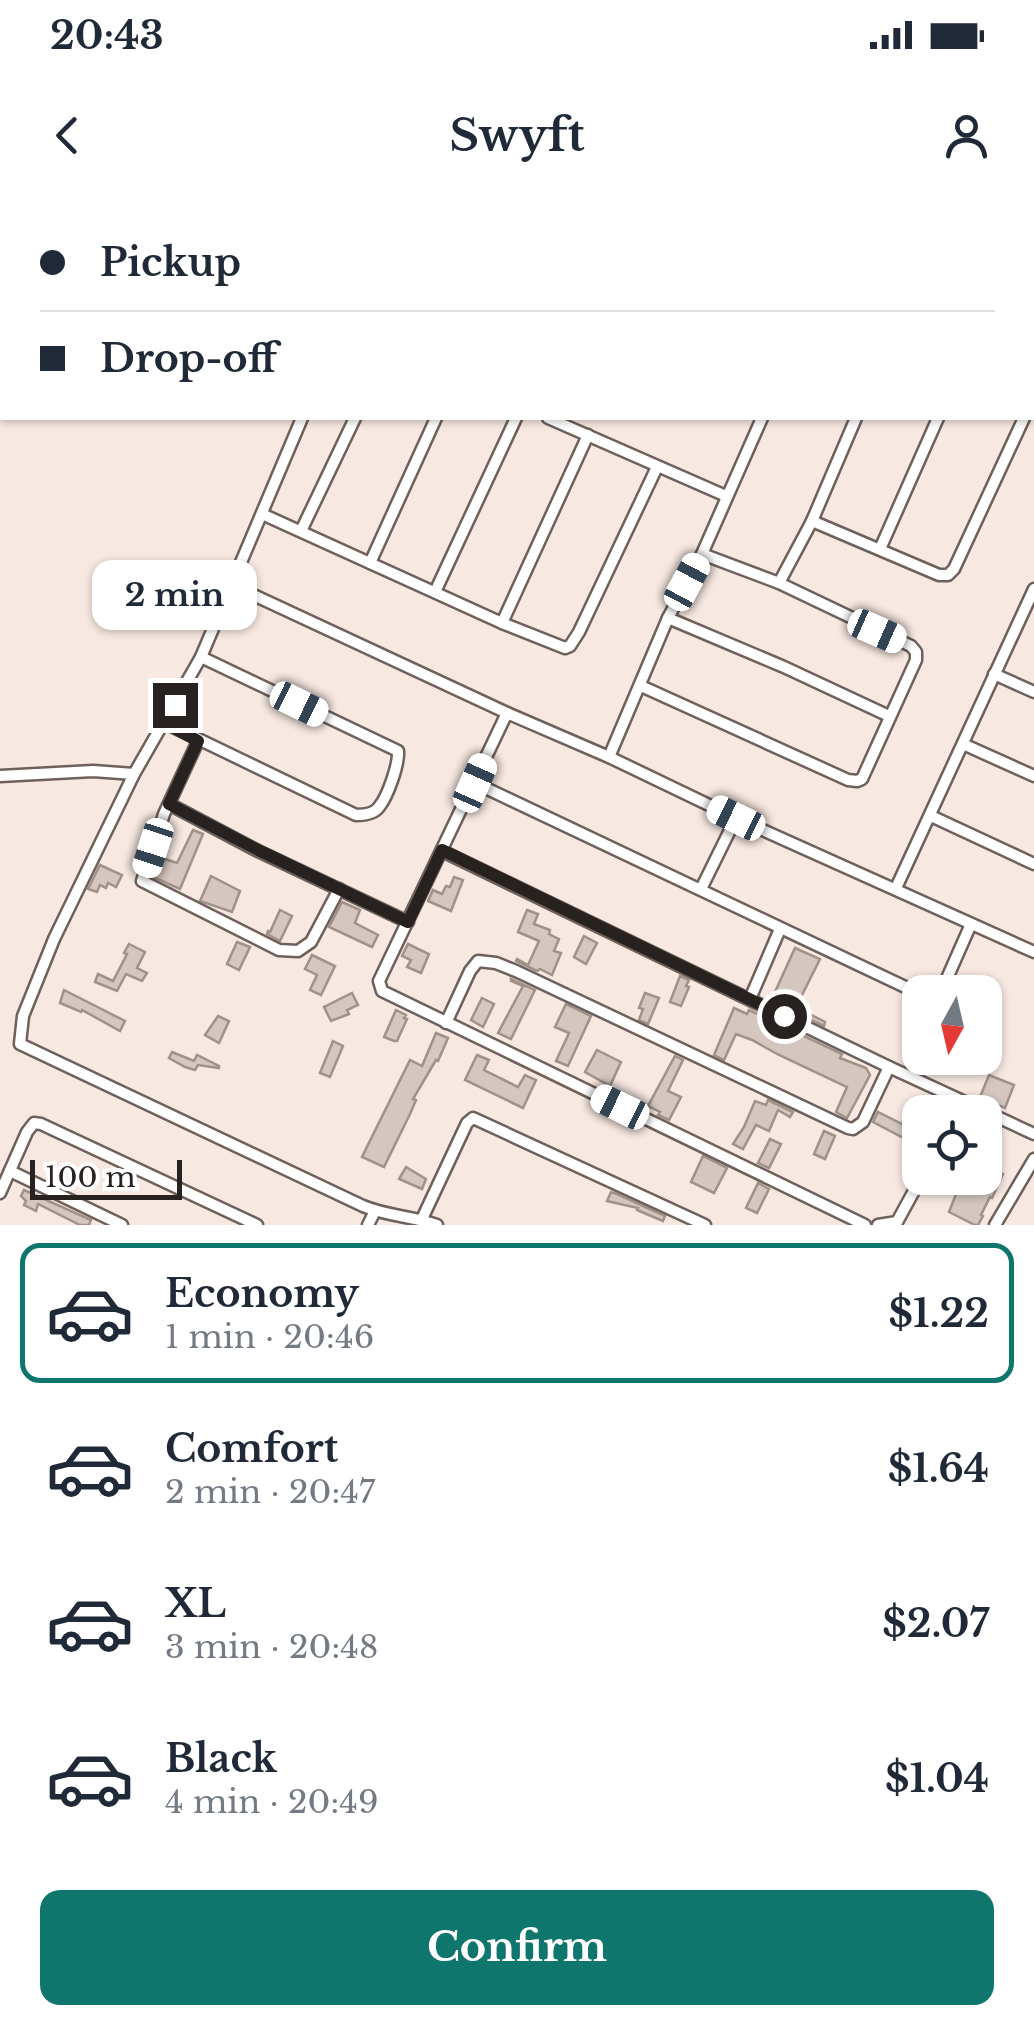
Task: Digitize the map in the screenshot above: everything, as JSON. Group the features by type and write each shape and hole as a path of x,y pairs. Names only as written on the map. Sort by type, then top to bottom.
{"street":[{"path":"301,420 200,657 134,774 54,938 23,1016 20,1044 375,1211 437,1225"},
{"path":"301,531 354,420"},
{"path":"370,563 435,420"},
{"path":"434,592 515,420"},
{"path":"553,420 726,496"},
{"path":"609,757 668,618 702,554 761,420"},
{"path":"780,583 812,521 855,420"},
{"path":"880,549 937,420"},
{"path":"812,521 939,575 948,575 1023,420"},
{"path":"502,622 588,434"},
{"path":"262,514 560,648 570,646 580,632 656,466"},
{"path":"641,686 853,782 862,779 916,660 916,652 780,583 702,554"},
{"path":"232,585 1034,952"},
{"path":"896,888 994,674 1030,610 1034,588"},
{"path":"668,618 889,716"},
{"path":"165,723 356,815 370,813 380,806 399,758 398,751 200,657"},
{"path":"994,674 1034,692"},
{"path":"506,713 379,982 382,991 866,1225"},
{"path":"198,741 169,804 142,881 279,950 298,950 311,942 339,889"},
{"path":"963,744 1034,776"},
{"path":"0,776 93,771 134,774"},
{"path":"475,783 902,986"},
{"path":"169,804 408,922"},
{"path":"931,816 1034,864"},
{"path":"701,889 736,818"},
{"path":"442,850 950,1095"},
{"path":"948,975 971,924"},
{"path":"750,998 780,929"},
{"path":"446,1023 470,971 478,961 485,960 516,971 848,1128 864,1122 889,1067"},
{"path":"422,1220 466,1123 473,1118 704,1225"},
{"path":"1002,1119 1034,1134"},
{"path":"0,1193 34,1124 48,1126 257,1225"},
{"path":"995,1225 1034,1159"},
{"path":"10,1171 122,1225"},
{"path":"878,1225 897,1222 911,1195"},
{"path":"368,1225 375,1211"}],"building":[{"path":"193,830 203,834 180,889 153,877 159,857 177,863"},
{"path":"100,865 122,875 116,887 108,883 106,888 100,885 97,892 88,889"},
{"path":"211,876 240,891 232,912 200,901"},
{"path":"454,877 463,880 451,911 428,901 433,890 442,894"},
{"path":"342,902 360,910 355,923 378,935 372,947 329,927"},
{"path":"280,910 292,916 280,941 267,934"},
{"path":"527,910 538,914 534,924 550,930 549,934 559,939 554,951 561,953 552,975 516,961 528,965 539,941 518,932"},
{"path":"584,936 597,943 586,964 574,957"},
{"path":"237,942 250,947 239,970 227,964"},
{"path":"129,944 145,952 137,968 147,973 142,981 126,974 117,991 95,982 98,974 113,981"},
{"path":"408,944 429,954 421,973 407,967 411,960 402,956"},
{"path":"795,948 820,959 796,1007 825,1022 824,1026 784,1007 788,1000 774,994"},
{"path":"312,955 335,966 321,995 310,990 317,975 305,969"},
{"path":"680,976 689,980 681,1006 670,1002"},
{"path":"511,979 535,990 511,1039 498,1033 523,986"},
{"path":"64,990 125,1021 120,1031 60,1003"},
{"path":"352,993 358,1005 347,1010 349,1014 331,1021 324,1007"},
{"path":"645,993 659,998 648,1024 639,1020"},
{"path":"482,998 494,1004 483,1027 471,1020"},
{"path":"566,1004 591,1016 568,1066 556,1061 569,1033 555,1027"},
{"path":"734,1008 747,1014 749,1010 866,1068 870,1075 847,1118 836,1112 847,1087 752,1040 736,1034 724,1060 714,1055"},
{"path":"396,1010 407,1019 394,1041 384,1037"},
{"path":"218,1016 229,1021 219,1043 205,1035"},
{"path":"436,1033 448,1038 413,1099 416,1100 384,1167 362,1157 410,1060 422,1066"},
{"path":"333,1041 343,1046 330,1077 320,1073"},
{"path":"597,1050 621,1062 610,1086 585,1072"},
{"path":"172,1052 194,1061 197,1055 219,1068 185,1067 169,1058"},
{"path":"477,1055 489,1060 484,1070 518,1087 525,1075 536,1080 523,1108 465,1080"},
{"path":"675,1056 683,1060 668,1091 681,1097 669,1120 648,1106"},
{"path":"989,1075 1014,1085 1005,1108 1002,1095 981,1095"},
{"path":"768,1100 793,1112 790,1117 778,1110 769,1131 756,1125 743,1149 733,1144 755,1101 766,1105"},
{"path":"878,1112 902,1124 902,1137 873,1122"},
{"path":"824,1131 835,1136 825,1159 814,1154"},
{"path":"770,1139 781,1144 769,1168 758,1163"},
{"path":"703,1156 727,1168 714,1193 691,1182"},
{"path":"406,1167 426,1179 422,1189 399,1179"},
{"path":"758,1183 769,1189 757,1213 746,1208"},
{"path":"24,1190 91,1220 89,1225 80,1225 38,1204 36,1211 24,1205"},
{"path":"611,1192 665,1216 663,1221 638,1208 607,1201"},
{"path":"956,1195 993,1195 978,1225 949,1212"}],"route":[{"path":"175,705 165,723 198,741 169,804 258,850 408,922 442,850 784,1016"}]}
